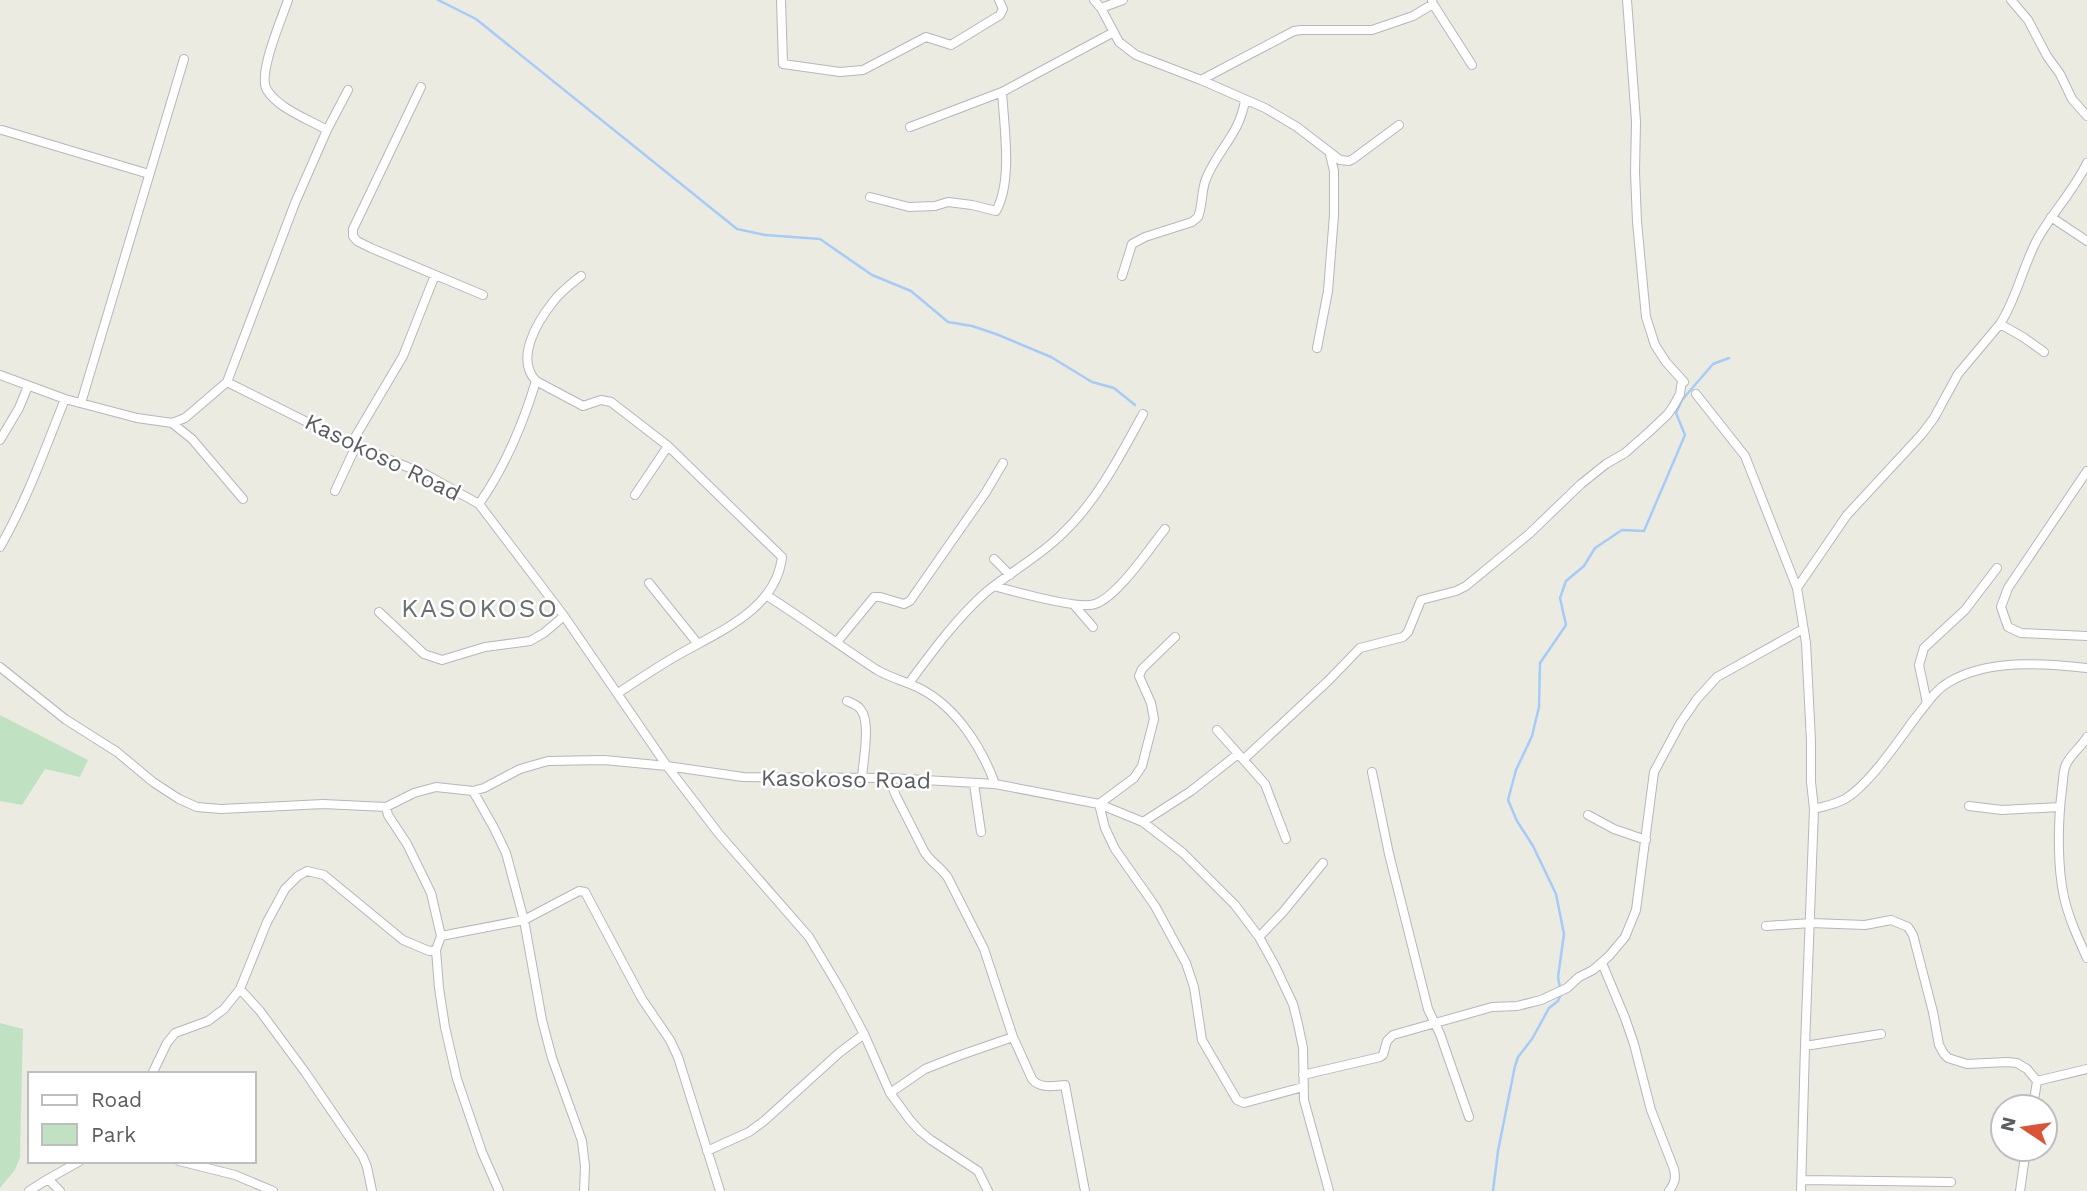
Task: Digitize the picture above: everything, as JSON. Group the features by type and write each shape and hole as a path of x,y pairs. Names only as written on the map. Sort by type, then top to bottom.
{"street":[{"path":"288,0 268,61 265,87 282,106 327,130"},
{"path":"781,0 783,64 840,72 863,70 926,37 951,45 1000,15 1003,9 999,0"},
{"path":"1094,0 1101,8 1112,33 1125,48 1289,121 1340,160 1349,161 1399,125"},
{"path":"1101,8 1123,0"},
{"path":"1143,822 1241,756 1328,681 1360,648 1403,637 1408,632 1421,600 1466,586 1529,534 1600,468 1637,443 1668,414 1680,394 1683,381 1655,345 1646,317 1637,222 1636,121 1627,0"},
{"path":"2011,0 2028,20 2072,99 2087,117"},
{"path":"1201,80 1294,31 1372,30 1413,16 1433,2 1472,65"},
{"path":"910,127 1002,92 1112,33"},
{"path":"81,403 184,59"},
{"path":"421,87 353,229 353,236 371,248 483,295"},
{"path":"0,375 65,399 137,418 172,423 185,418 227,382 295,203 348,90"},
{"path":"870,197 909,207 935,206 948,202 996,211 1005,176 1002,92"},
{"path":"1122,276 1132,244 1192,222 1198,217 1205,181 1219,153 1240,122 1245,100"},
{"path":"2,130 149,174"},
{"path":"1317,348 1328,291 1334,215 1334,171 1330,154"},
{"path":"1797,588 1847,515 1922,434 1958,374 2000,324 2023,268 2051,217 2075,186 2087,163"},
{"path":"2051,217 2087,241"},
{"path":"335,491 354,445 403,356 435,275"},
{"path":"581,276 554,300 532,337 527,355 530,375 583,406 609,400 668,446 782,557 780,569 766,595 749,613 618,693"},
{"path":"2000,324 2044,352"},
{"path":"479,505 517,436 536,380"},
{"name":"Kasokoso Road","path":"227,382 354,445 408,466 479,505 564,616 667,766 743,777 890,778 995,784 1098,804 1143,822 1183,853 1236,905 1259,937 1293,1004 1303,1048 1304,1100 1329,1191"},
{"path":"0,440 19,408 28,386"},
{"path":"1696,394 1745,456 1797,588 1806,643 1814,809 1801,1191"},
{"path":"0,547 13,524 65,399"},
{"path":"909,683 971,606 1061,536 1084,512 1143,414"},
{"path":"172,423 192,439 243,499"},
{"path":"635,495 668,446"},
{"path":"837,642 874,597 904,604 911,601 1003,463"},
{"path":"2087,471 2008,589 2001,607 2008,627 2021,633 2087,636"},
{"path":"994,586 1074,605 1089,606 1104,599 1129,574 1165,529"},
{"path":"994,559 1010,575"},
{"path":"1927,703 1919,665 1924,648 1965,610 1997,568"},
{"path":"649,583 698,643"},
{"path":"766,595 880,672 909,683 934,697 968,732 988,765 995,784"},
{"path":"1074,605 1093,627"},
{"path":"379,612 424,654 442,660 485,647 530,641 564,616"},
{"path":"1303,1075 1380,1057 1393,1035 1492,1007 1533,1003 1567,988 1602,963 1618,946 1632,924 1654,772 1681,722 1717,677 1803,629"},
{"path":"1175,638 1142,669 1139,676 1151,703 1154,719 1139,773 1098,804 1115,849 1156,906 1186,963 1194,987 1202,1040 1237,1100 1244,1104 1303,1087"},
{"path":"1814,809 1849,797 1875,770 1927,703 1951,681 1997,665 2087,668"},
{"path":"0,667 65,719 117,752 153,782 197,807 221,809 323,804 387,807 414,793 436,787 473,791 484,788 520,769 548,761 604,760 667,766 719,834 809,937 864,1034 890,1093 920,1131 978,1171 988,1191"},
{"path":"1924,685 1938,691"},
{"path":"847,701 861,709 864,717 866,730 862,778"},
{"path":"1217,730 1265,784 1286,839"},
{"path":"2087,737 2066,765 2060,807 2063,894 2087,958"},
{"path":"1372,772 1389,854 1428,1009 1440,1034 1469,1117"},
{"path":"890,778 924,852 948,878 984,949 1013,1037 1032,1079 1041,1086 1065,1085 1085,1191"},
{"path":"974,784 981,832"},
{"path":"473,791 502,844 524,920 541,1020 582,1141 584,1191"},
{"path":"1969,806 2002,810 2060,807"},
{"path":"387,807 393,824 427,882 441,936 436,950 445,1027 457,1079 499,1191"},
{"path":"1588,815 1614,829 1646,840"},
{"path":"1259,937 1323,863"},
{"path":"153,1072 175,1033 208,1021 223,1009 240,989 267,922 285,889 307,871 324,875 403,940 429,951 436,950"},
{"path":"441,936 524,920 579,891 585,892 642,999 678,1056 720,1191"},
{"path":"1766,926 1811,923 1865,925 1891,920 1908,927 1913,935 1939,1045 1944,1054 1967,1064 2017,1063 2027,1069 2037,1081 2035,1093"},
{"path":"1602,963 1625,1018 1651,1110 1674,1169 1676,1177 1670,1191"},
{"path":"240,989 299,1063 363,1157 372,1191"},
{"path":"707,1151 749,1132 764,1121 864,1034"},
{"path":"1805,1046 1881,1034"},
{"path":"890,1093 925,1069 1013,1037"},
{"path":"2037,1081 2087,1069"},
{"path":"29,1191 76,1163"},
{"path":"187,1163 235,1175 258,1188 273,1191"},
{"path":"2020,1191 2024,1163"},
{"path":"48,1179 60,1191"},
{"path":"1802,1180 1951,1182"}],"green space":[{"path":"0,715 88,760 80,777 45,769 22,805 0,801"},
{"path":"0,1023 23,1029 20,1157 15,1170 0,1188"}],"waterway":[{"path":"438,0 476,19 737,229 765,235 820,239 872,275 911,291 948,322 996,334 1051,357 1092,382 1114,388 1135,405"},
{"path":"1493,1191 1498,1151 1518,1057 1561,994 1558,977 1564,934 1556,894 1508,800 1516,770 1532,736 1539,707 1540,663 1566,625 1560,598 1566,581 1584,566 1595,548 1622,530 1644,531 1685,435 1676,413 1682,400 1713,364 1729,358"}],"district":[{"name":"KASOKOSO","path":"480,608"}]}
